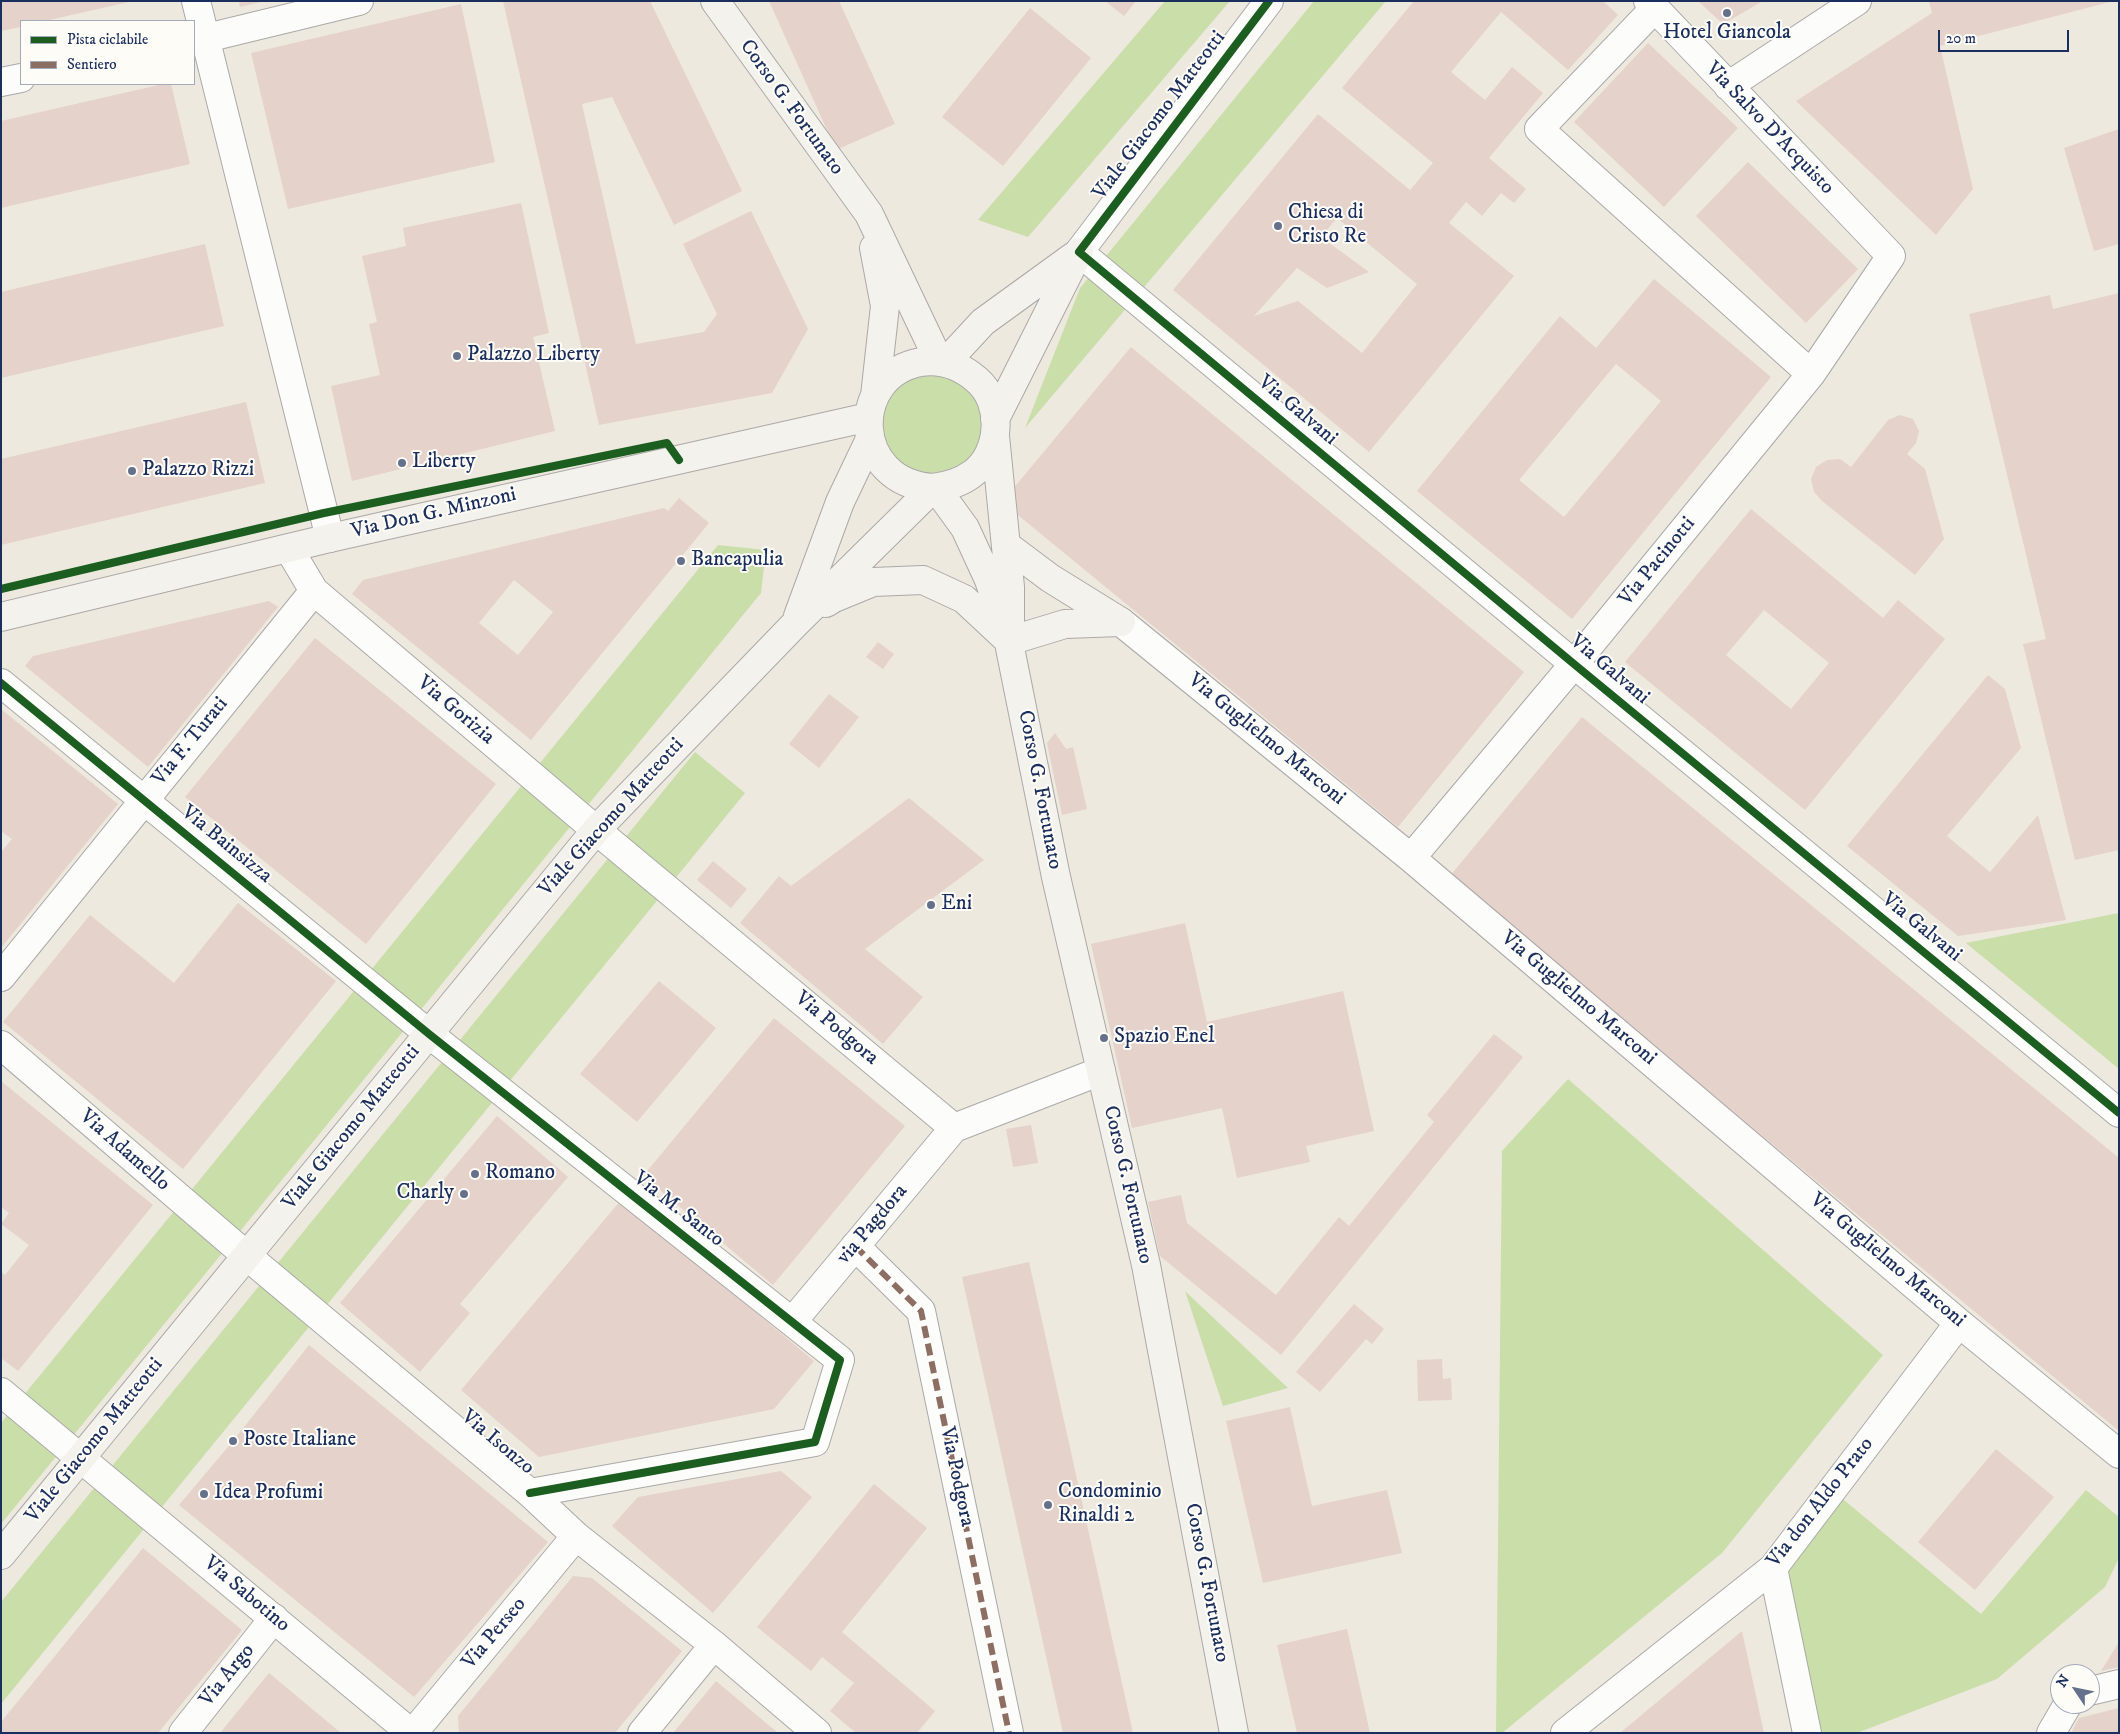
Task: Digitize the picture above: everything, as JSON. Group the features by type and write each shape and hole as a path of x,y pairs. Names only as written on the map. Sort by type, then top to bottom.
{"main road":[{"name":"Corso G. Fortunato","path":"715,1 869,214 943,362"},
{"path":"869,214 885,306 871,417 878,459 890,473 905,483 918,487 935,488 954,484 973,473 983,462 995,426 1079,252"},
{"path":"943,362 982,322 1079,252"},
{"path":"796,622 871,417 887,379 904,367 932,360 964,370 979,382 990,399 995,426 1010,587 1009,641"},
{"name":"Via Don G. Minzoni","path":"1,617 330,538 871,417"},
{"path":"796,622 935,488"},
{"path":"935,488 969,536 989,580 1009,641"},
{"path":"1006,544 1050,578 1121,622"},
{"path":"796,622 834,598 873,582 923,580 964,599 1009,641"},
{"name":"Viale Giacomo Matteotti","path":"1,1555 596,830 796,622"},
{"path":"1009,641 1065,624 1121,622"},
{"name":"Corso G. Fortunato","path":"1009,641 1047,838 1146,1265 1234,1733"}],"street":[{"path":"196,1 199,40 330,538"},
{"path":"199,40 359,1"},
{"name":"Viale Giacomo Matteotti","path":"1079,252 1269,1"},
{"path":"1728,86 1857,1"},
{"path":"1651,5 1539,129 1811,374"},
{"name":"Via Salvo D'Acquisto","path":"1651,5 1891,256"},
{"path":"1,82 20,78"},
{"name":"Via Galvani","path":"1079,252 1574,664 2119,1113"},
{"name":"Via Pacinotti","path":"1411,858 1574,664 1811,374 1891,256"},
{"path":"289,549 314,591"},
{"name":"Via F. Turati","path":"1,977 314,591"},
{"name":"Via Gorizia","path":"314,591 596,830"},
{"name":"Via Guglielmo Marconi","path":"1121,622 1411,858 1960,1323 2119,1454"},
{"name":"Via Bainsizza","path":"1,683 429,1034"},
{"name":"Via Podgora","path":"596,830 954,1128"},
{"name":"Via M. Santo","path":"429,1034 840,1360 816,1442 530,1493"},
{"name":"Via Adamello","path":"1,1045 247,1256"},
{"path":"954,1128 1101,1071"},
{"name":"via Pagdora","path":"792,1322 954,1128"},
{"name":"Via Podgora","path":"856,1246 921,1311 1009,1733"},
{"name":"Via Isonzo","path":"247,1256 530,1493 576,1536 714,1645 816,1733"},
{"name":"Via don Aldo Prato","path":"1565,1733 1773,1568 1960,1323"},
{"name":"Via Sabotino","path":"1,1392 412,1733"},
{"name":"Via Perseo","path":"412,1733 576,1536"},
{"path":"1773,1568 1807,1733"},
{"name":"Via Argo","path":"183,1733 274,1618"},
{"path":"642,1733 714,1645"},
{"path":"2100,1689 2119,1684"},
{"path":"2051,1733 2062,1714"}],"green space":[{"path":"1165,1 1230,1 1028,237 978,220"},
{"path":"1314,1 1386,1 1025,428 1080,288"},
{"path":"944,362 995,419 955,484 890,473 875,396"},
{"path":"718,545 766,550 761,593 1,1524 1,1423"},
{"path":"695,752 745,793 1,1704 1,1602"},
{"path":"2119,913 2119,1069 1966,943"},
{"path":"1568,1079 1883,1355 1722,1553 1502,1733 1496,1733 1502,1151"},
{"path":"1185,1291 1288,1388 1223,1406"},
{"path":"1832,1490 1981,1614 2086,1490 2119,1517 2119,1558 2105,1587 1997,1679 1857,1733 1807,1733 1773,1568"}],"building":[{"path":"1,1 129,1 49,20 20,20 20,27 1,31"},
{"path":"239,1 261,1 261,2 240,7"},
{"path":"503,1 650,1 742,191 674,225 612,97 582,104 636,344 704,332 717,314 683,244 751,211 808,329 772,393 599,425"},
{"path":"769,1 839,1 895,124 836,150"},
{"path":"1105,1 1136,1 1124,16"},
{"path":"1414,1 1603,1 1618,15 1568,70 1501,12 1451,72 1485,100 1512,67 1543,93 1489,158 1526,189 1514,203 1501,193 1482,216 1466,202 1449,223 1514,276 1369,452 1173,290 1318,114 1410,190 1433,163 1342,88","holes":["1337,218 1417,284 1362,353 1298,301 1254,316 1297,268 1327,288 1369,272 1321,237"]},
{"name":"Hotel Giancola","path":"1698,1 1763,1 1723,24"},
{"path":"1929,1 2110,2 1940,46 1973,189 1936,235 1796,101 1932,13"},
{"path":"461,4 495,162 288,209 251,53"},
{"path":"1030,8 1091,58 1003,166 942,117"},
{"path":"1648,43 1738,128 1664,207 1574,122"},
{"path":"159,85 171,85 190,164 1,208 1,121"},
{"path":"2119,129 2119,244 2094,251 2064,148"},
{"path":"1748,162 1858,269 1806,323 1696,216"},
{"name":"Palazzo Liberty","path":"521,203 549,333 533,337 555,431 352,481 331,386 380,375 369,324 377,322 362,256 406,246 403,228"},
{"path":"205,244 224,326 1,378 1,292"},
{"path":"1654,279 1771,377 1572,619 1417,491 1560,316 1596,348","holes":["1616,364 1661,401 1564,517 1519,480"]},
{"path":"2119,293 2119,850 2075,860 2023,644 2046,639 1969,314 2050,295 2053,309"},
{"path":"1131,347 1524,672 1398,827 1002,502"},
{"name":"Palazzo Rizzi","path":"246,402 265,483 1,545 1,459"},
{"path":"1900,415 1913,419 1919,431 1916,443 1907,454 1925,469 1944,539 1915,575 1822,501 1814,492 1811,479 1816,467 1827,460 1840,459 1851,467 1888,420"},
{"path":"679,498 709,523 531,740 352,594 363,580 664,508 668,511","holes":["514,580 553,612 518,655 479,623"]},
{"path":"1751,509 1883,618 1898,600 1945,639 1805,810 1625,662","holes":["1764,610 1829,663 1791,709 1726,655"]},
{"path":"269,601 278,607 148,767 25,666 33,656"},
{"path":"315,638 496,784 366,944 185,797"},
{"path":"878,642 894,654 883,669 866,657"},
{"path":"1988,675 2005,689 2021,748 1947,836 1990,872 2038,815 2066,920 1958,936 1847,846"},
{"path":"829,694 859,717 819,768 789,744"},
{"path":"1,709 118,804 1,948 1,852 12,839 1,831"},
{"path":"1582,717 2119,1158 2119,1431 1449,877"},
{"path":"1055,733 1066,749 1073,747 1087,809 1062,815 1047,743"},
{"path":"909,798 984,860 865,949 923,997 883,1044 740,923 779,876 791,886"},
{"path":"713,861 747,889 731,908 697,880"},
{"path":"238,903 336,981 183,1169 3,1022 90,915 174,983"},
{"path":"1185,923 1207,1022 1343,991 1374,1131 1306,1146 1310,1162 1237,1178 1222,1108 1132,1128 1091,944"},
{"path":"659,981 716,1028 637,1122 580,1074"},
{"path":"774,1018 905,1126 773,1285 643,1176"},
{"path":"1494,1034 1523,1057 1281,1355 1160,1256 1148,1202 1181,1195 1187,1223 1276,1295 1339,1217 1349,1226 1434,1122 1427,1115"},
{"path":"1,1081 153,1205 18,1371 1,1358 1,1272 5,1275 29,1245 1,1224 9,1213 1,1207"},
{"path":"497,1116 568,1177 460,1304 470,1313 420,1372 340,1303"},
{"path":"1031,1125 1038,1163 1013,1167 1006,1129"},
{"path":"621,1200 814,1361 774,1409 539,1457 461,1390"},
{"name":"Condominio Rinaldi 2","path":"1029,1262 1133,1733 1063,1733 962,1277"},
{"path":"1354,1304 1384,1329 1372,1344 1366,1339 1320,1392 1296,1372"},
{"path":"309,1345 548,1542 414,1697 179,1505 233,1441"},
{"path":"1442,1359 1443,1379 1451,1378 1452,1400 1418,1401 1417,1360"},
{"path":"1290,1407 1312,1506 1387,1490 1402,1553 1263,1583 1226,1421"},
{"path":"1996,1449 2054,1497 1975,1590 1918,1542"},
{"path":"781,1471 812,1497 713,1613 612,1526 638,1497"},
{"path":"874,1484 927,1528 842,1632 935,1711 917,1733 856,1733 830,1711 854,1683 822,1657 811,1671 757,1627"},
{"path":"143,1548 242,1630 158,1733 1,1733 1,1722"},
{"path":"573,1576 592,1578 682,1651 615,1733 459,1733 458,1716"},
{"path":"1347,1629 1370,1733 1297,1733 1277,1645"},
{"path":"1742,1631 1764,1733 1620,1733"},
{"path":"2119,1642 2119,1667 2101,1671"},
{"path":"269,1673 341,1733 220,1733"},
{"path":"716,1681 778,1733 673,1733"},
{"path":"2119,1708 2119,1733 2071,1733 2079,1718"}],"marked path":[{"path":"855,1246 921,1311 1009,1733"}],"cycle path":[{"path":"1269,1 1079,252 1574,664 2119,1113"},
{"path":"1,589 324,513 667,443 679,460"},
{"path":"1,683 429,1034 840,1360 815,1442 530,1493"}],"place":[{"name":"Hotel Giancola","path":"1727,13"},
{"name":"Chiesa di Cristo Re","path":"1278,226"},
{"name":"Palazzo Liberty","path":"457,356"},
{"name":"Liberty","path":"402,463"},
{"name":"Palazzo Rizzi","path":"132,471"},
{"name":"Bancapulia","path":"681,561"},
{"name":"Eni","path":"931,905"},
{"name":"Spazio Enel","path":"1104,1038"},
{"name":"Romano","path":"475,1174"},
{"name":"Charly","path":"464,1194"},
{"name":"Poste Italiane","path":"233,1441"},
{"name":"Idea Profumi","path":"204,1494"},
{"name":"Condominio Rinaldi 2","path":"1048,1505"}]}
